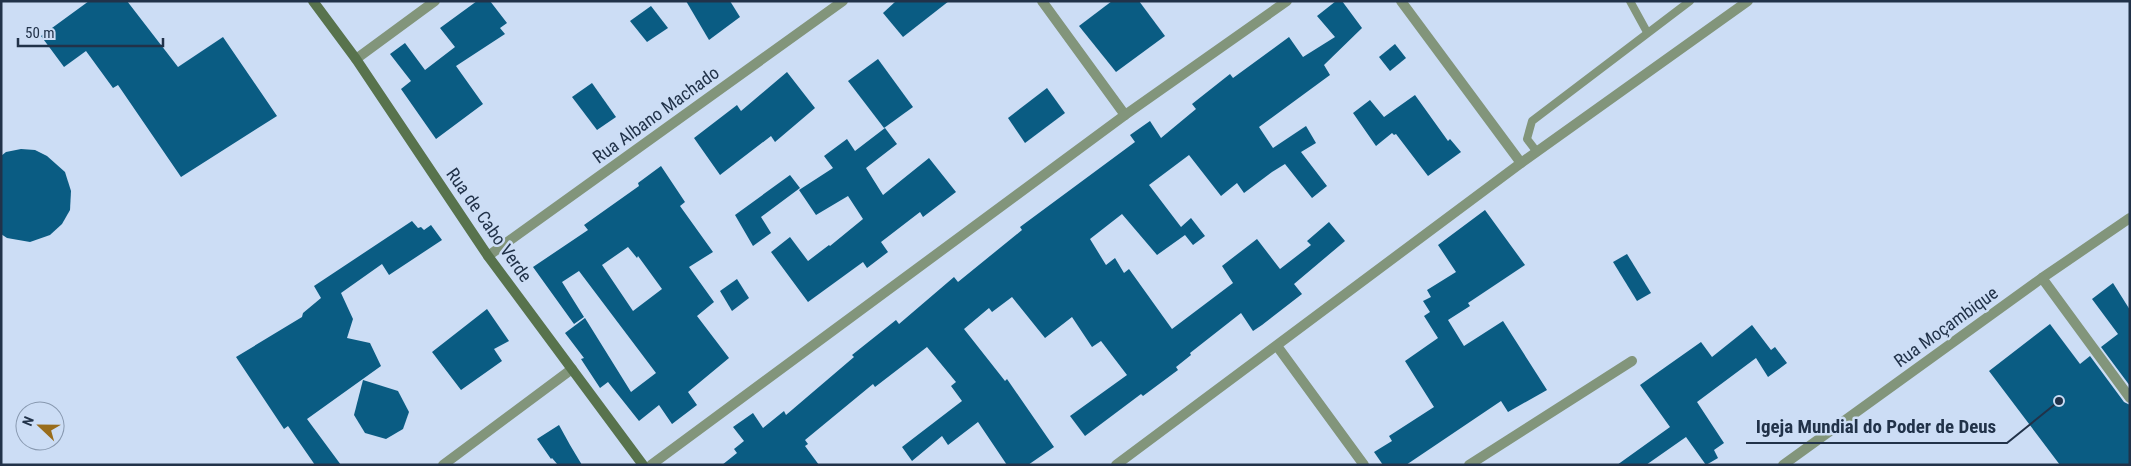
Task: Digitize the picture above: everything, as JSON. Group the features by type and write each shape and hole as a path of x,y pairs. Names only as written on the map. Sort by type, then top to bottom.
{"main road":[{"name":"Rua de Cabo Verde","path":"313,1 356,59 488,256 643,465"}],"street":[{"path":"356,59 435,1"},
{"name":"Rua Albano Machado","path":"488,256 844,1"},
{"path":"1042,1 1125,115"},
{"path":"651,465 1125,115 1287,1"},
{"path":"1116,465 1521,163 1748,1"},
{"path":"1405,3 1521,163"},
{"name":"Rua Moçambique","path":"1783,465 2042,278 2130,218"},
{"path":"2042,278 2130,398"},
{"path":"1277,346 1364,465"},
{"path":"1469,465 1632,362"},
{"path":"443,465 572,369"}],"lane":[{"path":"1630,1 1647,32"},
{"path":"1537,152 1527,139 1532,121 1690,1"}],"building":[{"path":"89,1 127,1 178,67 223,37 277,116 181,177 118,85 113,88 86,51 64,67 41,36"},
{"path":"477,1 490,1 507,23 500,28 505,34 456,66 483,104 436,139 401,89 411,81 390,54 405,43 425,70 455,47 440,28"},
{"path":"686,1 730,1 740,17 709,40"},
{"path":"896,1 949,1 903,37 883,13"},
{"path":"1112,1 1139,1 1165,36 1116,72 1079,26"},
{"path":"1336,1 1342,1 1362,28 1324,65 1330,75 1259,127 1273,148 1306,126 1316,143 1301,152 1327,186 1312,198 1285,164 1244,193 1237,183 1221,196 1189,155 1149,185 1181,227 1191,218 1205,236 1193,245 1185,235 1157,255 1122,214 1090,239 1106,265 1115,258 1124,273 1129,269 1172,329 1233,283 1222,266 1257,239 1280,269 1311,245 1307,241 1329,222 1345,241 1294,284 1302,294 1262,325 1253,331 1241,313 1190,353 1191,355 1176,367 1178,370 1143,396 1141,394 1085,436 1070,416 1127,375 1101,341 1092,347 1072,317 1045,338 1012,297 992,312 989,308 964,329 1005,381 1007,379 1054,447 1028,465 1007,465 978,422 948,445 942,436 912,461 902,447 962,401 951,386 956,382 927,347 875,387 873,384 805,440 808,444 805,446 819,465 722,465 737,453 734,449 744,441 733,427 753,413 763,428 784,411 786,415 854,357 852,355 896,320 899,324 954,277 958,282 1022,230 1020,227 1135,142 1130,135 1150,121 1161,138 1196,109 1192,104 1230,74 1233,78 1289,37 1303,57 1335,37 1317,16"},
{"path":"651,6 668,28 647,42 630,21"},
{"path":"1395,44 1406,58 1390,71 1379,57"},
{"path":"878,59 913,107 884,128 848,81"},
{"path":"787,72 815,108 775,142 771,136 720,175 694,138 737,105 741,111"},
{"path":"592,83 616,117 597,130 572,97"},
{"path":"1047,88 1065,113 1025,143 1008,118"},
{"path":"1415,95 1448,141 1450,139 1461,152 1428,176 1396,134 1392,133 1376,146 1353,113 1370,100 1384,117"},
{"path":"885,128 897,144 866,168 883,195 929,158 956,192 923,217 920,212 881,242 888,252 867,268 863,262 808,302 771,252 790,237 808,261 863,219 848,196 816,215 799,190 833,168 824,156 847,139 855,151"},
{"path":"21,149 35,150 47,156 65,172 71,191 70,210 62,224 50,235 30,242 7,238 1,234 1,156 6,152"},
{"path":"661,166 685,202 680,206 713,252 689,267 714,302 697,316 729,358 688,392 697,405 672,424 659,405 639,421 608,382 600,388 581,359 584,358 565,333 585,318 631,392 656,373 579,271 562,282 584,317 574,324 533,267 588,230 584,225 639,186 638,183","holes":["628,247 637,258 638,256 662,289 633,311 602,265"]},
{"path":"790,175 800,188 761,217 771,233 753,246 735,215"},
{"path":"1485,210 1525,265 1468,303 1470,306 1448,320 1464,346 1503,321 1547,390 1508,412 1501,401 1406,465 1383,465 1374,452 1392,441 1389,436 1434,407 1405,361 1438,338 1424,316 1430,312 1423,301 1431,297 1427,290 1456,272 1438,245"},
{"path":"412,221 418,228 421,227 424,230 431,225 442,240 389,275 382,264 341,293 353,319 347,338 370,343 381,366 307,419 341,465 315,465 288,426 284,429 236,357 302,317 303,313 321,298 314,286"},
{"path":"1627,254 1651,293 1637,301 1613,262"},
{"path":"737,279 749,298 732,311 720,291"},
{"path":"2113,283 2130,310 2130,386 2101,347 2118,334 2092,299"},
{"path":"487,309 509,341 494,349 502,361 461,390 432,352"},
{"path":"2050,324 2080,364 2090,356 2124,402 2130,405 2130,465 2060,465 1989,371"},
{"path":"1752,325 1771,350 1775,347 1787,363 1768,377 1756,358 1697,402 1724,443 1714,450 1718,458 1706,465 1686,437 1646,465 1617,465 1670,427 1640,385 1701,342 1712,357"},
{"path":"363,380 398,391 409,412 403,429 386,439 365,433 354,415"},
{"path":"559,425 582,465 558,465 551,459 537,439"}],"place":[{"name":"Igeja Mundial do Poder de Deus","path":"2059,401"}]}
